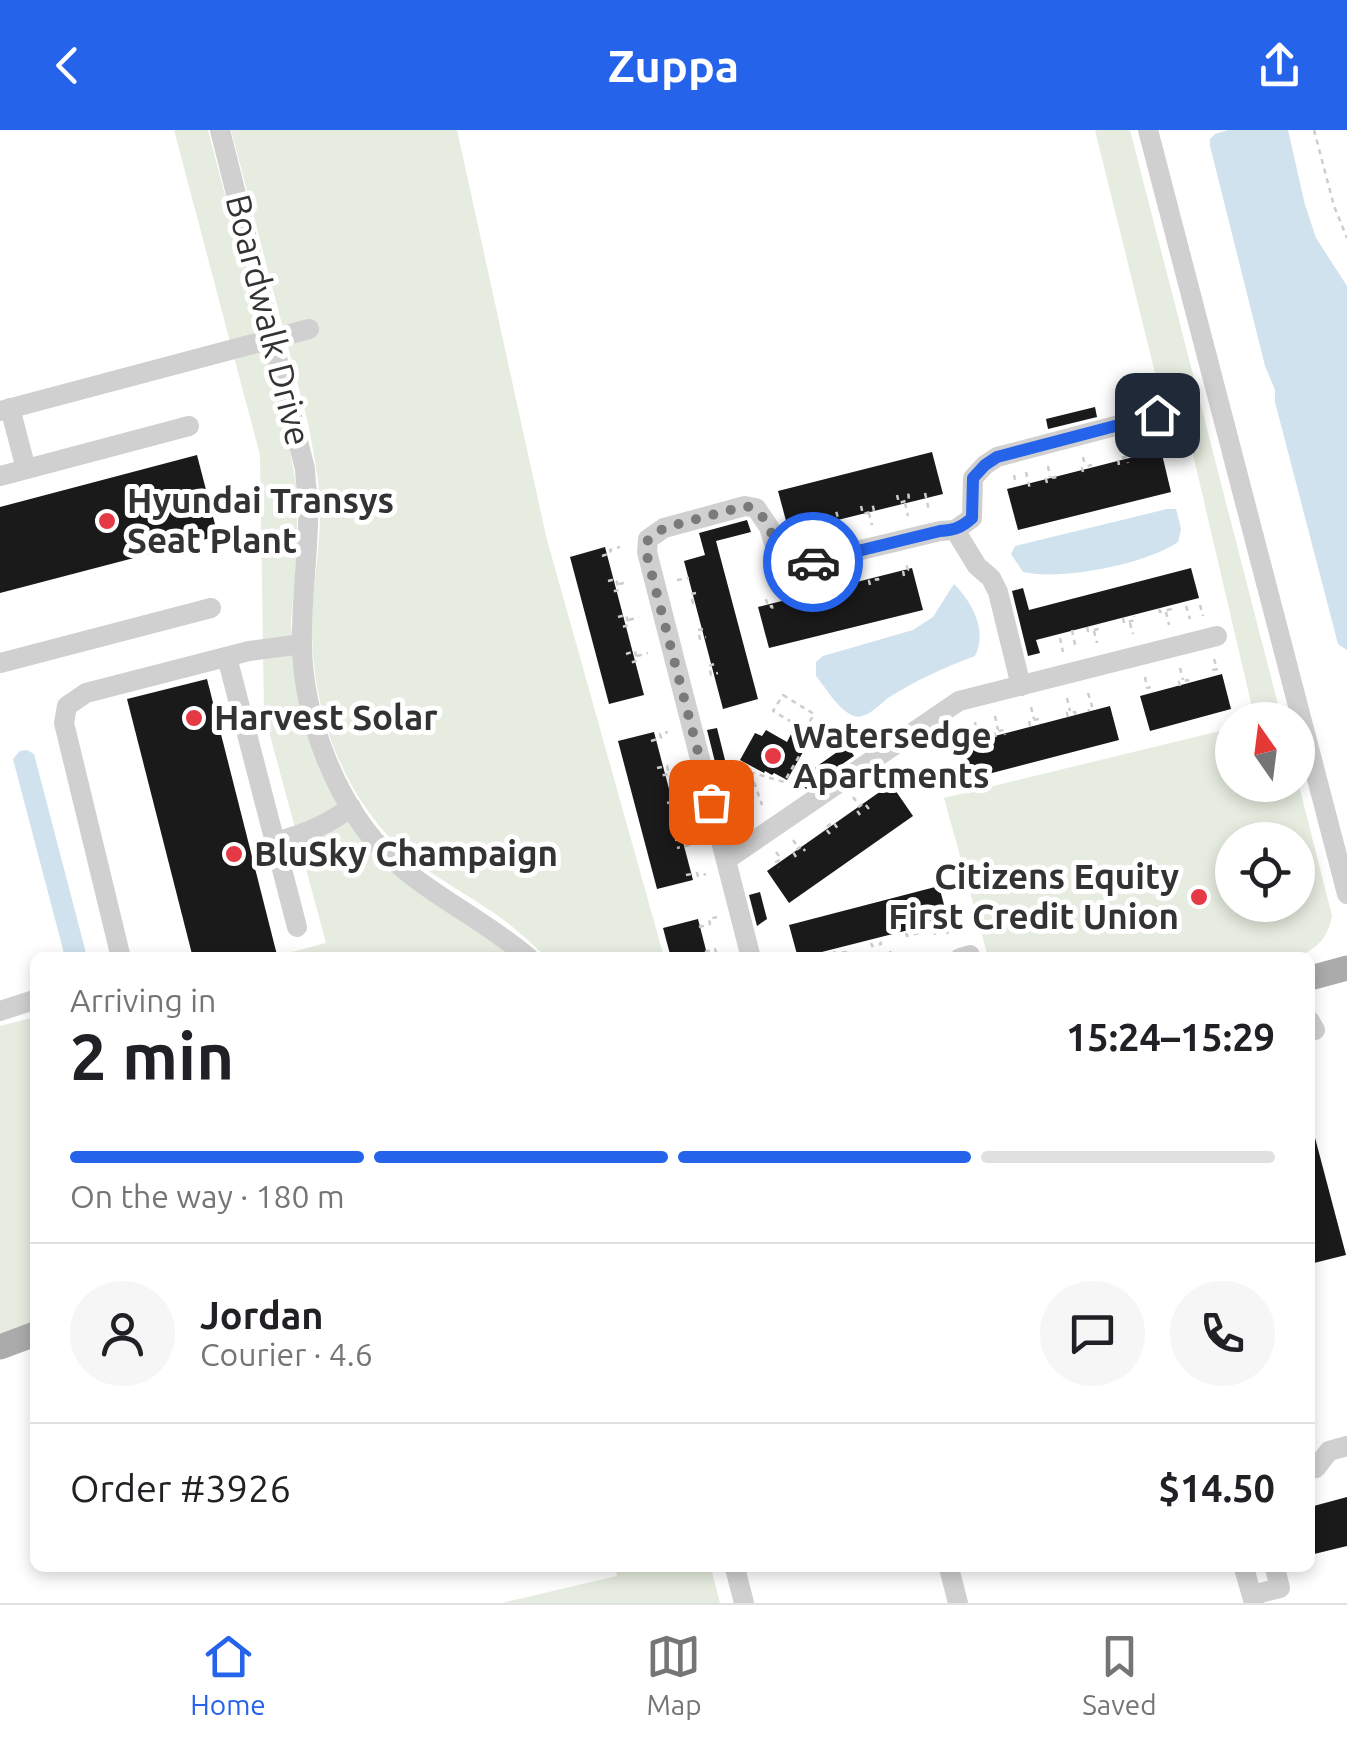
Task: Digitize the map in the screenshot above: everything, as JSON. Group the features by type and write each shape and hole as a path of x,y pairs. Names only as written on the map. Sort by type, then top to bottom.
{"main road":[{"path":"1315,977 1347,968"},
{"path":"0,1347 30,1336"}],"street":[{"name":"Boardwalk Drive","path":"220,130 305,470 308,520 302,644 306,688 326,757 350,807 392,859 522,952"},
{"path":"1148,130 1347,894"},
{"path":"26,469 5,409 309,329"},
{"path":"749,952 646,552 648,539 664,528 745,506 756,508 769,527 782,569 955,530 972,518 973,478 997,457 1157,415"},
{"path":"0,476 189,426"},
{"path":"955,530 998,592 1022,686"},
{"path":"0,663 211,608"},
{"path":"726,860 959,700 1217,636"},
{"path":"120,952 64,723 68,706 86,693 227,656 302,644"},
{"path":"227,656 296,927"},
{"path":"275,842 302,835 350,807"},
{"path":"0,1012 30,1001"},
{"path":"1316,1468 1329,1451 1347,1446"},
{"path":"735,1572 744,1603"},
{"path":"949,1572 958,1603"},
{"path":"1245,1572 1253,1599 1280,1588 1275,1572"}],"path":[{"path":"1314,130 1334,206 1347,238"},
{"path":"1152,439 1155,450"},
{"path":"1139,442 1144,457"},
{"path":"1120,447 1122,458"},
{"path":"1083,457 1084,469 1091,465 1092,470"},
{"path":"1122,458 1126,457 1128,464"},
{"path":"1119,466 1118,460 1122,458"},
{"path":"1048,466 1050,478"},
{"path":"1026,472 1030,488"},
{"path":"1014,475 1016,484"},
{"path":"1047,483 1050,478 1055,477 1056,481"},
{"path":"897,494 899,503 910,500 908,492"},
{"path":"924,492 929,510"},
{"path":"861,506 863,514 869,512 874,510 872,502"},
{"path":"904,502 908,516"},
{"path":"825,514 827,521 838,518 836,511"},
{"path":"869,512 872,525"},
{"path":"833,519 837,534"},
{"path":"810,522 815,539"},
{"path":"602,556 620,547"},
{"path":"904,576 903,571 908,570 906,563"},
{"path":"872,572 872,583 878,579 879,583"},
{"path":"677,580 689,578"},
{"path":"608,582 616,579 620,590 610,592"},
{"path":"835,581 837,589"},
{"path":"618,585 629,582"},
{"path":"834,594 833,590 842,587 844,592"},
{"path":"800,590 801,602 808,602"},
{"path":"696,593 690,594 693,603 698,602"},
{"path":"766,599 773,612"},
{"path":"683,602 692,600"},
{"path":"1200,605 1203,616"},
{"path":"1159,608 1160,612 1166,611 1171,610 1170,606"},
{"path":"1186,606 1190,620"},
{"path":"1166,611 1169,624"},
{"path":"618,617 626,615 629,625 622,627"},
{"path":"1123,618 1124,622 1130,621 1134,616"},
{"path":"628,620 639,618"},
{"path":"1130,621 1133,634"},
{"path":"1088,627 1088,631 1099,629 1098,624"},
{"path":"703,629 698,630 700,639 706,638"},
{"path":"1072,630 1076,648"},
{"path":"1094,630 1097,643"},
{"path":"692,637 699,635"},
{"path":"1060,638 1064,652"},
{"path":"626,654 634,651 636,656 637,660 629,663"},
{"path":"636,656 648,653"},
{"path":"1214,660 1214,674"},
{"path":"714,664 709,666 711,675 718,673"},
{"path":"1180,668 1181,684 1188,680 1188,684"},
{"path":"701,673 710,671"},
{"path":"1145,677 1152,692"},
{"path":"1088,692 1092,706 1089,711"},
{"path":"782,695 814,714 808,726 805,730 773,711 782,695"},
{"path":"1067,698 1069,715 1075,712 1076,716"},
{"path":"1031,707 1034,720"},
{"path":"995,716 999,731"},
{"path":"1030,726 1029,721 1039,719 1040,724"},
{"path":"975,722 979,740"},
{"path":"962,725 965,738"},
{"path":"728,782 754,773 784,782 815,730 808,726"},
{"path":"996,738 994,732 1004,730 1005,735"},
{"path":"651,740 668,732"},
{"path":"657,768 678,767"},
{"path":"659,776 669,774 668,769"},
{"path":"789,774 798,781"},
{"path":"752,776 762,806"},
{"path":"882,777 887,792"},
{"path":"854,797 860,806"},
{"path":"667,803 677,801 679,809 670,811"},
{"path":"860,815 856,809 864,802 869,810"},
{"path":"678,805 687,803"},
{"path":"824,818 829,826"},
{"path":"830,834 825,828 833,822 838,828"},
{"path":"675,840 687,837 689,846 677,848"},
{"path":"688,841 697,838"},
{"path":"793,840 799,848"},
{"path":"796,857 793,852 802,846 805,851"},
{"path":"776,852 781,859 776,862 779,867"},
{"path":"686,875 706,874"},
{"path":"699,927 717,917"},
{"path":"947,929 948,935"},
{"path":"906,932 907,936 918,933 917,930"},
{"path":"934,930 936,938"},
{"path":"912,934 915,944"},
{"path":"871,943 878,943 879,952"},
{"path":"845,948 846,952"},
{"path":"705,952 716,952"}],"shaded area":[{"path":"174,130 208,130 286,428 297,490 291,622 302,721 340,807 510,952 291,952 326,943 264,713 260,455"},
{"path":"231,130 457,130 546,536 663,952 541,952 501,918 401,849 371,815 331,740 317,685 312,612 320,506 308,423"},
{"path":"1095,130 1130,130 1277,702 1251,702 1174,373 1156,377"},
{"path":"1215,732 1215,802 1303,802 1308,822 1215,822 1215,922 1315,922 1315,849 1332,916 1320,942 1306,952 987,952 944,798"},
{"path":"30,1018 30,1323 0,1334 0,1026"},
{"path":"616,1572 712,1572 720,1603 502,1603 617,1576"}],"water":[{"path":"1228,130 1288,130 1316,238 1347,286 1347,650 1338,644 1210,146 1215,134"},
{"path":"1176,509 1181,529 1178,542 1125,564 1039,574 1023,572 1011,554 1015,546"},
{"path":"954,584 967,599 979,627 975,656 909,685 863,716 843,709 816,676 816,662 823,656 913,630 933,617"},
{"path":"20,751 34,754 86,952 64,952 13,759"}],"building":[{"path":"1095,407 1097,417 1048,429 1046,419"},
{"path":"1161,450 1171,492 1018,530 1007,489"},
{"path":"932,452 943,494 789,532 778,491"},
{"name":"Hyundai Transys Seat Plant","path":"197,455 218,536 0,593 0,507"},
{"path":"747,520 751,532 716,541 758,699 723,709 684,561 705,555 699,533"},
{"path":"605,547 644,695 609,704 570,557"},
{"path":"912,568 923,610 769,648 758,607"},
{"path":"1191,568 1199,598 1036,640 1040,653 1028,656 1012,591 1023,588 1029,610"},
{"path":"1222,674 1229,702 1215,702 1215,713 1150,731 1140,696"},
{"path":"207,679 276,952 191,952 127,699"},
{"path":"1110,706 1119,740 965,780 956,746"},
{"path":"717,728 729,776 719,778 707,730"},
{"name":"Watersedge Apartments","path":"766,730 787,742 793,730 810,740 787,780 740,760 755,733 762,736"},
{"path":"654,732 693,880 657,889 618,741"},
{"path":"847,745 854,756 806,789 799,779"},
{"path":"891,784 913,816 789,903 767,871"},
{"path":"939,886 948,920 822,952 796,952 789,925"},
{"path":"760,892 767,919 757,926 749,895"},
{"path":"698,919 706,952 669,952 663,928"},
{"path":"1315,1138 1346,1255 1315,1263"},
{"path":"1347,1497 1347,1546 1315,1554 1315,1506"}],"way so far":[{"path":"711,802 646,552 648,539 664,528 745,506 756,508 764,517 782,569 813,562"}],"place":[{"name":"Hyundai Transys Seat Plant","path":"107,521"},
{"name":"Harvest Solar","path":"194,718"},
{"name":"Watersedge Apartments","path":"773,756"},
{"name":"BluSky Champaign","path":"234,854"},
{"name":"Citizens Equity First Credit Union","path":"1199,897"}],"route":[{"path":"813,562 955,530 972,518 973,478 997,457 1157,415"}]}
